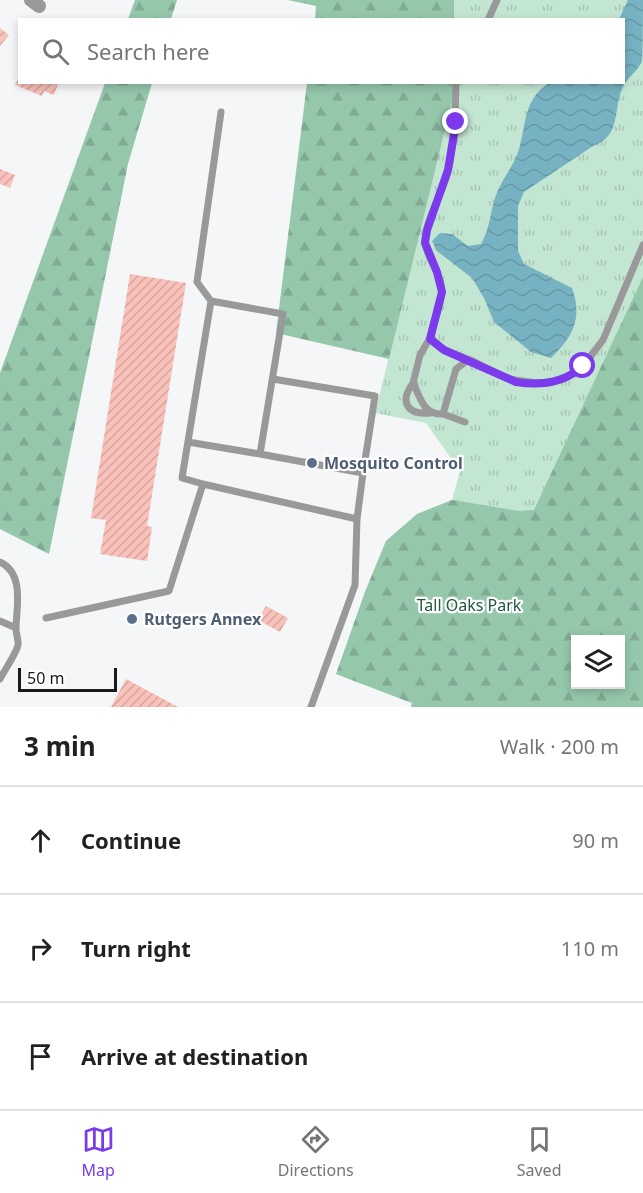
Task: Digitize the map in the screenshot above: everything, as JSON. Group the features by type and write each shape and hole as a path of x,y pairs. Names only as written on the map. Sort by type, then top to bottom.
{"lane":[{"path":"489,18 497,0"},
{"path":"456,84 456,122 452,153 446,178 427,230 425,243 437,272 442,292 430,339 420,355 406,401 408,409 443,414 465,422"},
{"path":"221,112 197,282 212,301 283,314 260,454"},
{"path":"430,339 444,350 508,380 527,384 552,382 575,373 603,340 643,245"},
{"path":"212,301 182,478 357,519"},
{"path":"443,414 456,369 468,360"},
{"path":"273,379 375,396 357,519 355,585 311,707"},
{"path":"413,383 430,413"},
{"path":"188,442 363,473"},
{"path":"46,618 169,591 203,484"},
{"path":"0,562 4,563 11,573 19,593 16,628 18,645 0,679"},
{"path":"0,621 16,628"}],"green space":[{"path":"135,0 177,0 171,18 128,18"},
{"path":"288,0 454,0 454,18 315,18 316,6"},
{"path":"454,0 643,0 643,707 411,707 412,703 336,674 386,541 417,514 452,500 460,471 426,423 375,413 452,101 453,84 625,84 625,18 454,18"},
{"path":"105,84 152,84 128,164 49,554 0,529 0,373"},
{"path":"307,84 453,84 452,101 389,359 276,333"},
{"name":"Tall Oaks Park","path":"643,277 643,707 411,707 412,703 336,674 386,541 417,514 452,500 519,511 534,510"}],"water":[{"path":"628,0 643,0 642,61 625,83 625,18 619,18"},
{"path":"548,84 625,84 609,135 524,192 518,206 518,251 524,264 572,288 575,299 574,326 565,342 551,358 531,352 494,322 472,278 437,251 432,241 440,233 452,234 468,246 481,244 487,231 498,190 517,154 530,104"}],"building":[{"path":"0,28 9,35 0,46"},
{"path":"18,79 18,84 58,84 54,95 44,91 42,96 15,85"},
{"path":"0,169 15,175 10,188 0,184"},
{"path":"130,274 186,283 147,526 152,527 147,561 100,554 106,520 91,518"},
{"path":"266,606 288,618 280,632 258,620"},
{"path":"126,679 178,707 111,707"}],"place":[{"name":"Mosquito Control","path":"312,463"},
{"name":"Rutgers Annex","path":"132,619"}],"route":[{"path":"456,122 446,178 427,230 425,243 441,282 442,292 430,339 444,350 472,361 508,380 527,384 552,382 566,378 583,366"}]}
